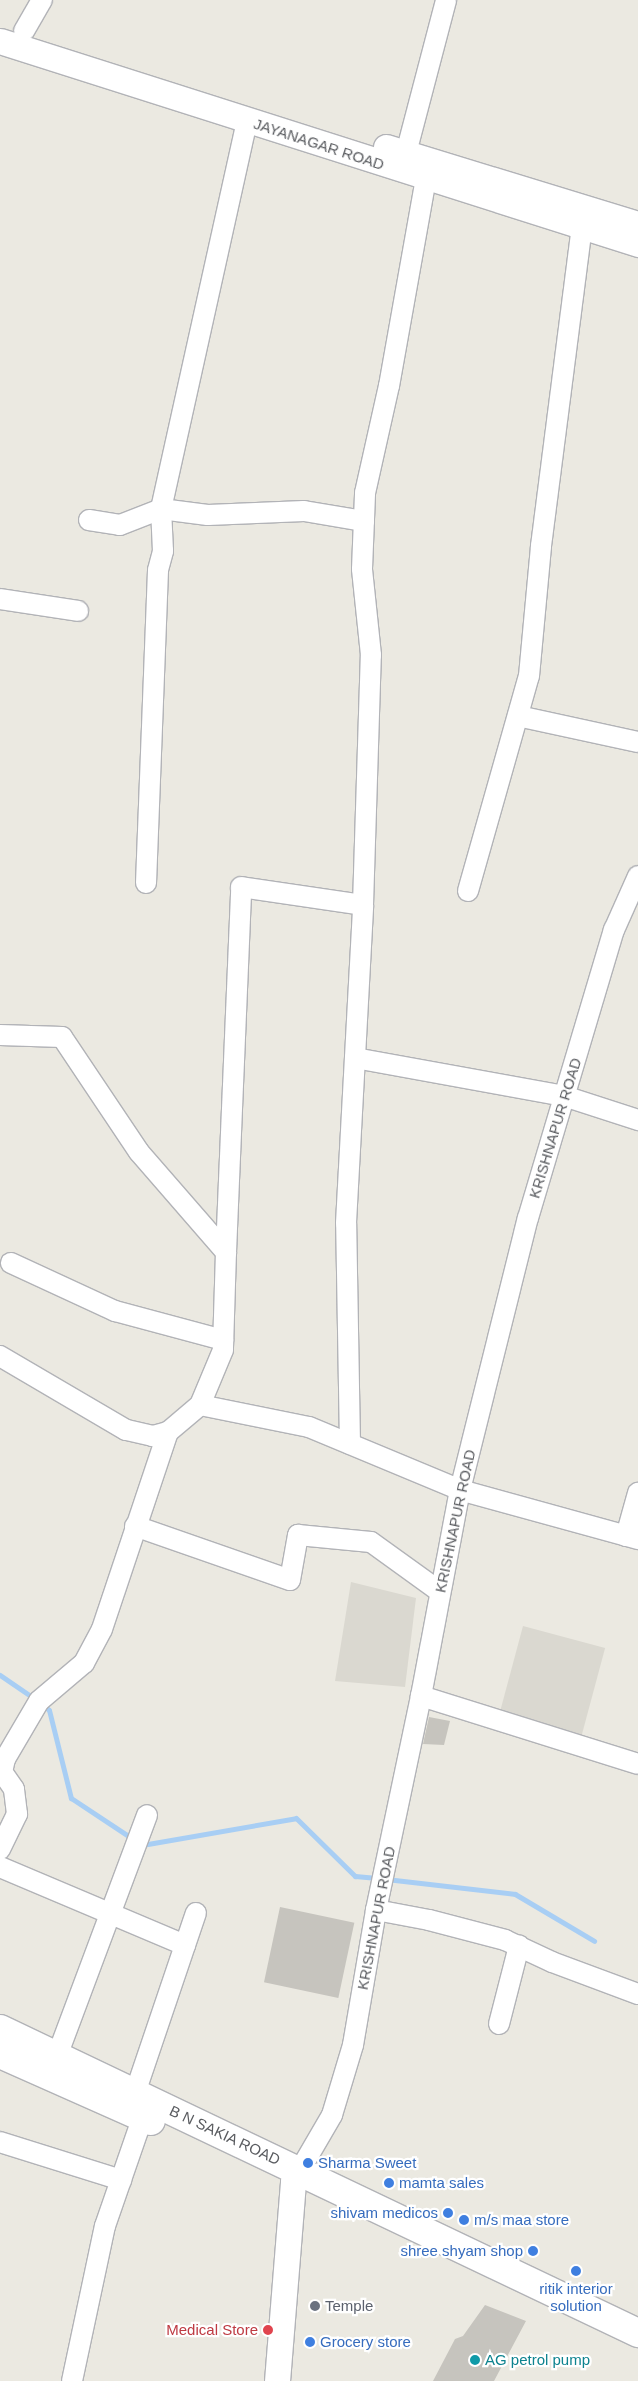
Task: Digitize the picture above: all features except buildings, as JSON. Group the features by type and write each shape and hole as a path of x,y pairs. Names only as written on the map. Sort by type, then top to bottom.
{"main road":[{"name":"B N SAKIA ROAD","path":"0,2029 57,2056 142,2103 638,2333"},
{"name":"B N SAKIA ROAD","path":"0,2054 142,2103"},
{"name":"B N SAKIA ROAD","path":"297,2176 638,2346"}],"street":[{"path":"24,32 42,0"},
{"path":"406,154 446,0"},
{"name":"JAYANAGAR ROAD","path":"0,24 248,113 406,154 428,169"},
{"name":"JAYANAGAR ROAD","path":"0,41 248,113 585,218 638,244"},
{"path":"146,882 158,570 163,551 161,509 248,113"},
{"path":"350,1444 346,1223 363,905 371,655 362,569 365,492 389,386 428,169"},
{"path":"468,891 529,676 541,546 585,218"},
{"name":"JAYANAGAR ROAD","path":"585,218 638,224"},
{"path":"89,520 120,525 161,509 208,515 304,511 364,521"},
{"path":"0,598 78,611"},
{"path":"518,716 638,742"},
{"name":"KRISHNAPUR ROAD","path":"297,2176 332,2115 353,2045 376,1910 422,1696 439,1591 460,1490 528,1218 614,930 638,876"},
{"path":"0,1356 126,1430 153,1436 168,1432 200,1405 223,1350 224,1340 241,887 363,905"},
{"path":"0,1035 62,1037 139,1152 226,1252"},
{"path":"355,1058 564,1096 638,1120"},
{"path":"11,1263 114,1311 224,1340"},
{"path":"200,1405 309,1427 460,1490 632,1538 638,1493"},
{"path":"0,1849 17,1814 14,1789 2,1772 2,1758 39,1701 84,1664 102,1629 119,1586 135,1526 168,1432"},
{"path":"135,1526 290,1580 298,1535 371,1542 439,1591"},
{"path":"422,1696 638,1764"},
{"path":"57,2056 147,1815"},
{"path":"0,1867 185,1945"},
{"path":"376,1910 429,1920 519,1946 638,1994"},
{"path":"72,2381 104,2226 121,2180 185,1945 196,1913"},
{"path":"499,2024 519,1946"},
{"path":"0,2142 121,2180"},
{"path":"277,2381 297,2176"}],"shaded area":[{"path":"351,1582 416,1598 405,1687 335,1681"},
{"path":"523,1626 605,1648 581,1737 499,1715"}],"waterway":[{"path":"0,1675 35,1699"},
{"path":"42,1704 49,1710 71,1798 133,1839"},
{"path":"142,1845 296,1818 355,1876 377,1878"},
{"path":"386,1879 515,1894 594,1941"}],"place":[{"name":"Sharma Sweet","path":"308,2163"},
{"name":"mamta sales","path":"389,2183"},
{"name":"shivam medicos","path":"448,2213"},
{"name":"m/s maa store","path":"464,2220"},
{"name":"shree shyam shop","path":"533,2251"},
{"name":"ritik interior solution","path":"576,2271"},
{"name":"Temple","path":"315,2306"},
{"name":"Medical Store","path":"268,2330"},
{"name":"Grocery store","path":"310,2342"},
{"name":"AG petrol pump","path":"475,2360"}]}
